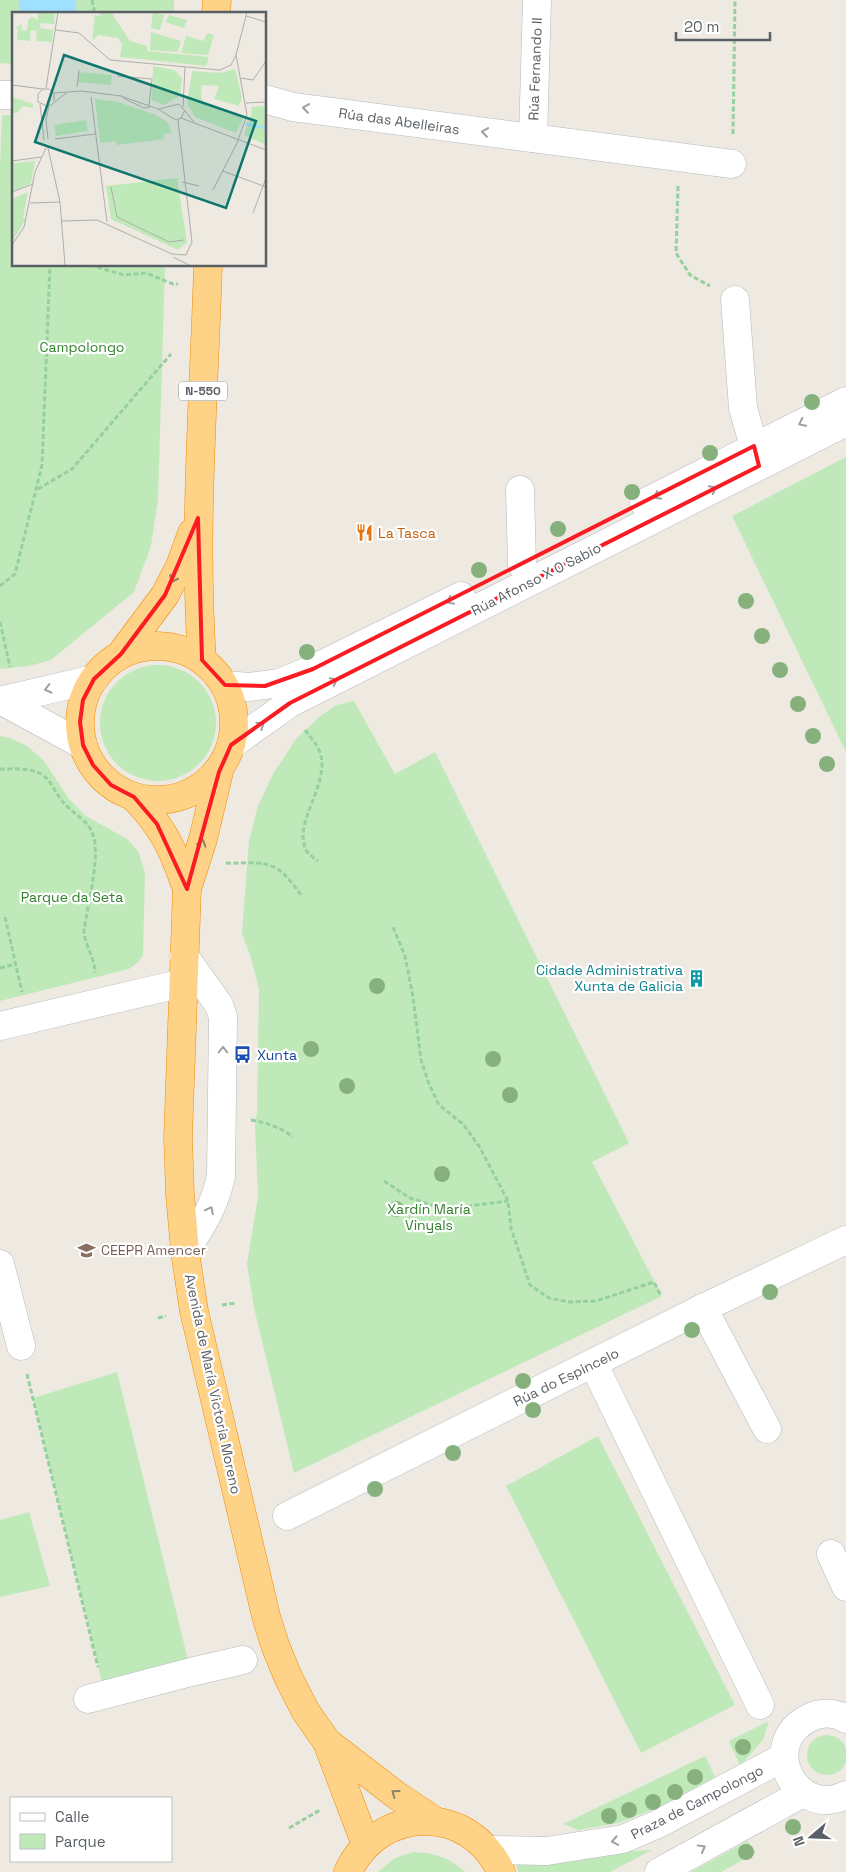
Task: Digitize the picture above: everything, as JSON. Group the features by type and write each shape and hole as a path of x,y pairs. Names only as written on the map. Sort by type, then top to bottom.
{"highway":[{"name":"N-550","path":"202,660 198,601 198,518 208,266"},
{"name":"N-550","path":"121,654 165,596 180,566 198,518"},
{"path":"146,646 172,646 202,660 225,685 233,705 234,726 231,745 219,772 202,787 180,797 159,800 134,797 111,785 93,765 83,745 80,722 83,700 104,665 121,654 146,646"},
{"name":"Avenida de María Victoria Moreno","path":"219,772 203,839 187,889 178,1138 185,1252 194,1311 266,1616 288,1677 306,1712 327,1742 366,1844"},
{"name":"Avenida de María Victoria Moreno","path":"134,797 157,824 167,841 187,889"},
{"name":"Avenida de María Victoria Moreno","path":"327,1742 396,1795 435,1821"},
{"path":"348,1872 354,1859 366,1844 386,1830 410,1821 435,1821 455,1826 473,1836 495,1861"}],"street":[{"name":"Rúa Fernando II","path":"533,138 537,0"},
{"name":"Rúa das Abelleiras","path":"266,99 293,106 732,164"},
{"path":"735,300 743,408 757,456"},
{"name":"Rúa Afonso X O Sabio","path":"231,745 290,703 757,456 846,401"},
{"name":"Rúa Afonso X O Sabio","path":"225,685 250,687 280,683 522,565 757,456 846,422"},
{"path":"520,490 522,565"},
{"path":"1,701 94,679"},
{"path":"1,701 83,745"},
{"path":"184,956 219,1005 224,1018 221,1176 217,1195 209,1213 185,1252"},
{"path":"0,1026 183,983"},
{"name":"Rúa do Espincelo","path":"287,1516 703,1308 846,1240"},
{"path":"0,1264 21,1346"},
{"path":"703,1308 766,1429"},
{"path":"593,1364 760,1705"},
{"path":"831,1554 846,1587"},
{"path":"96,1696 243,1660"},
{"path":"846,1718 828,1713 814,1715 802,1721 792,1731 786,1744 784,1757 786,1771 793,1783 803,1793 816,1798 830,1799 846,1795"},
{"name":"Praza de Campolongo","path":"495,1861 623,1839 658,1824 784,1757"},
{"path":"659,1872 803,1793"}],"path":[{"path":"732,164 735,0"},
{"path":"678,157 676,253 690,275 735,300"},
{"path":"0,586 15,574 42,464 50,266"},
{"path":"93,266 124,275 146,273 173,284"},
{"path":"37,489 72,469 171,354"},
{"path":"0,622 12,675"},
{"path":"303,727 317,745 322,757 319,785 303,832 307,852 318,861"},
{"path":"0,769 38,772 45,777 64,803 92,831 95,859 84,931 85,940 93,960 95,975"},
{"path":"231,863 263,864 274,867 284,874 302,896"},
{"path":"5,917 24,1000"},
{"path":"393,927 404,956 413,997 422,1060 429,1084 439,1105 463,1124 479,1146 508,1201 511,1228 530,1285 549,1298 569,1302 596,1301 654,1282 673,1324"},
{"path":"0,968 16,964"},
{"path":"243,1118 267,1123 283,1129 293,1137"},
{"path":"384,1181 410,1198 444,1209 508,1201"},
{"path":"222,1305 236,1302"},
{"path":"21,1346 96,1696"},
{"path":"289,1828 328,1806"}],"highlighted area":[{"path":"754,446 759,466 290,703 231,745 219,772 187,889 157,824 134,797 111,785 93,765 83,745 80,722 83,700 94,679 121,654 165,595 198,518 202,660 225,685 265,686 313,669"}],"green space":[{"path":"0,0 174,0 174,12 12,12 12,64 0,63"},
{"name":"Campolongo","path":"2,115 12,115 12,266 165,266 158,499 151,546 134,592 51,660 29,666 0,669 0,165"},
{"path":"846,457 846,752 732,516"},
{"path":"158,665 180,670 199,682 211,701 216,723 211,745 199,764 180,776 158,781 136,776 117,764 105,745 100,723 105,701 117,682 136,670"},
{"name":"Xardín María Vinyals","path":"354,701 395,774 435,752 629,1143 592,1162 662,1296 294,1473 254,1308 247,1264 258,1196 255,1125 257,1112 259,989 242,933 249,841 258,806 273,774 296,739 319,717 336,705"},
{"name":"Parque da Seta","path":"0,736 10,738 27,746 44,761 69,799 86,816 127,839 138,851 145,873 143,956 129,969 0,1001"},
{"path":"117,1372 191,1672 105,1694 33,1398"},
{"path":"598,1436 735,1705 641,1753 506,1486"},
{"path":"29,1512 50,1586 0,1597 0,1520"},
{"path":"769,1721 763,1740 740,1766 729,1741"},
{"path":"831,1735 838,1738 844,1744 847,1755 846,1763 838,1772 831,1775 823,1775 816,1772 808,1763 807,1751 810,1744 819,1736"},
{"path":"705,1756 715,1777 659,1807 619,1823 578,1830 563,1824"},
{"path":"748,1841 756,1853 721,1872 691,1872"},
{"path":"652,1850 610,1872 518,1872 515,1857"},
{"path":"413,1852 428,1853 441,1857 465,1872 378,1872 395,1858"}],"waterway":[{"path":"47,0 49,12"}],"place":[{"name":"La Tasca","path":"364,533"},
{"name":"Cidade Administrativa Xunta de Galicia","path":"697,978"},
{"name":"Xunta","path":"243,1055"},
{"name":"CEEPR Amencer","path":"87,1250"}]}
